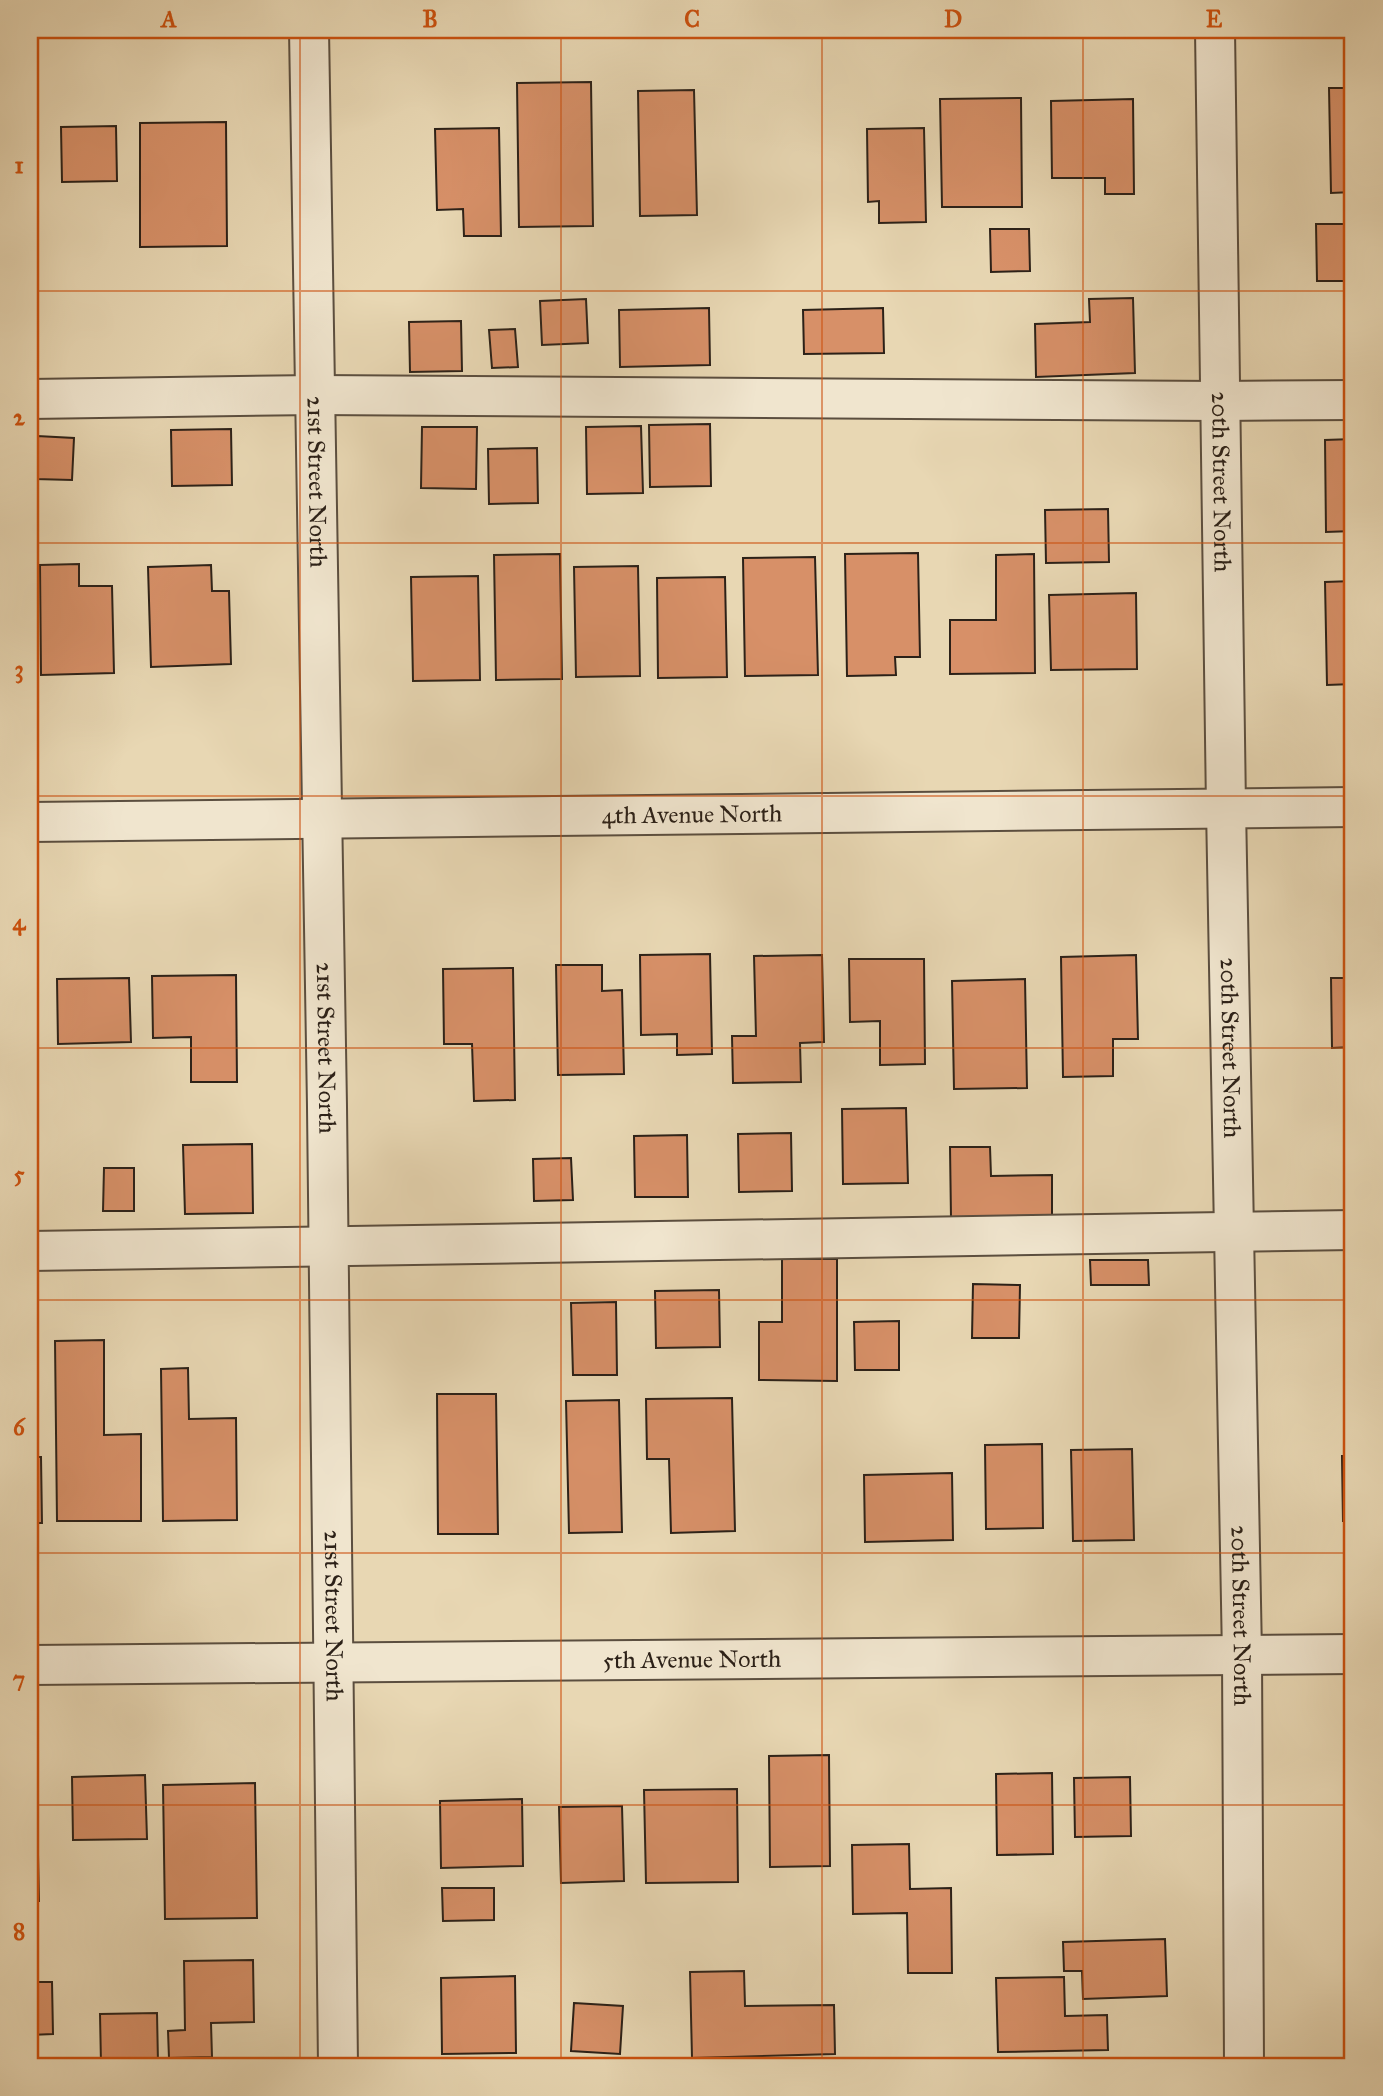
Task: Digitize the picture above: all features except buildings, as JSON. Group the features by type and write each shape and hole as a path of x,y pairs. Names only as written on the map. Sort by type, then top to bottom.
{"street":[{"name":"21st Street North","path":"309,30 323,819 338,2066"},
{"name":"20th Street North","path":"1215,30 1242,1655 1244,2066"},
{"path":"30,399 316,395 1353,400"},
{"name":"4th Avenue North","path":"30,822 1353,807"},
{"path":"30,1251 1353,1230"},
{"name":"5th Avenue North","path":"30,1665 1353,1654"}]}
